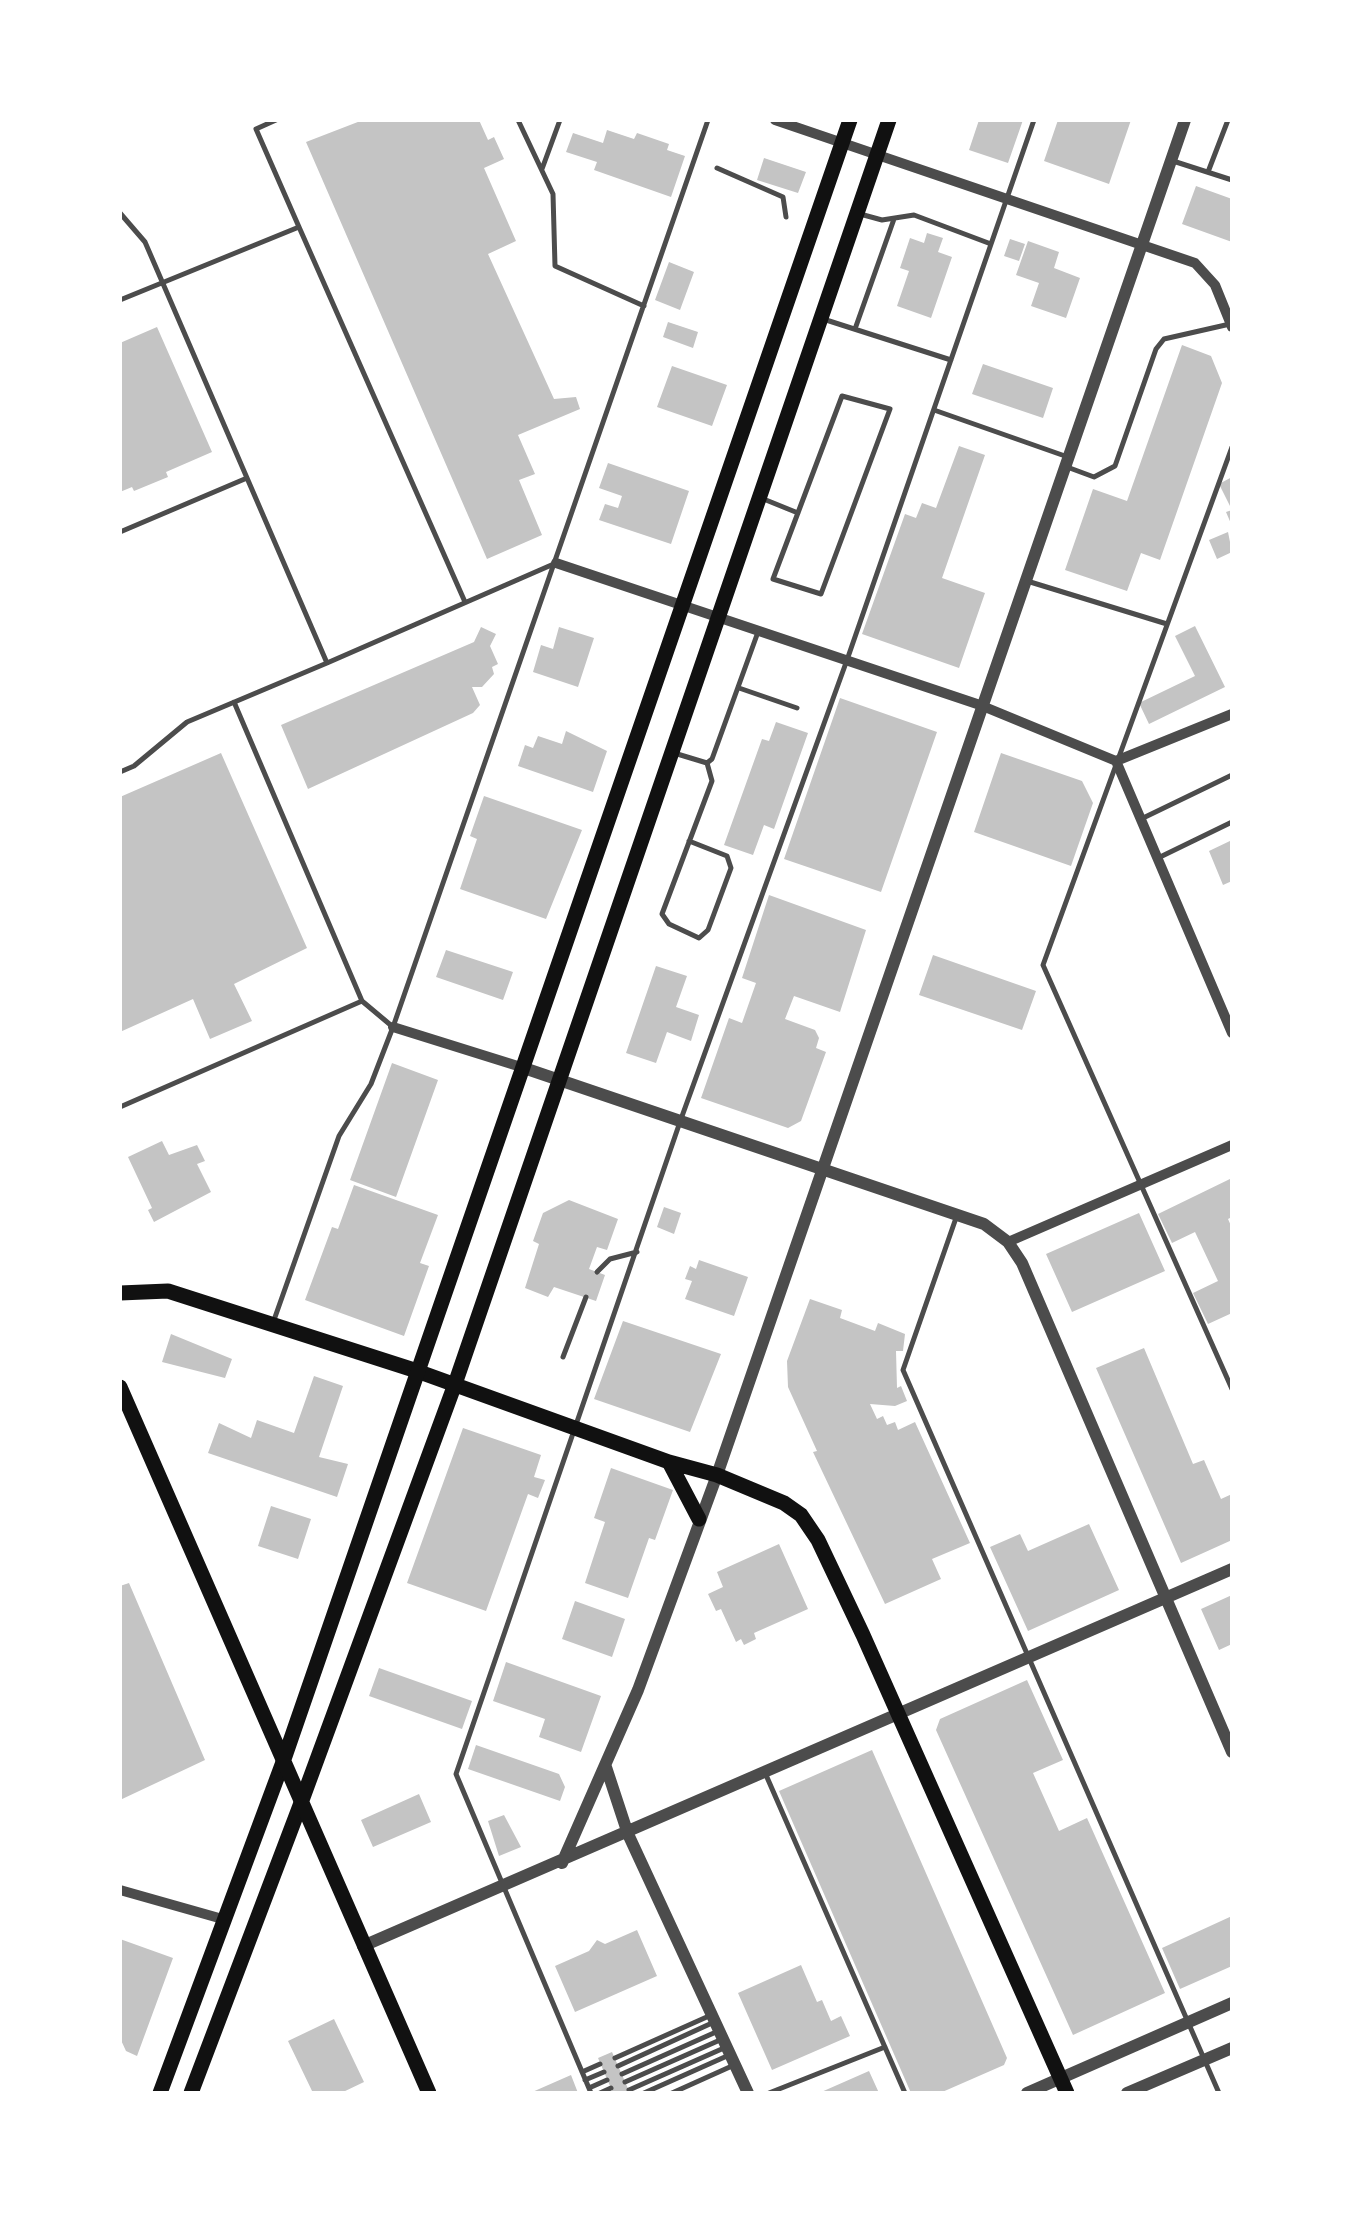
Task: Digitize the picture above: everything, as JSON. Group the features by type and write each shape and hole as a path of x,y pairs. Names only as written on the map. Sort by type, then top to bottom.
{"main road":[{"path":"160,2093 282,1762 414,1370 850,120"},
{"path":"192,2089 455,1384 888,120"},
{"path":"120,1293 132,1289 168,1291 414,1370 669,1462 717,1474 784,1502 801,1515 818,1540 899,1713 1064,2086"},
{"path":"120,1387 429,2093"},
{"path":"669,1462 700,1519"}],"street":[{"path":"775,120 1008,196 1195,263 1220,297 1231,326"},
{"path":"562,1862 594,1784 606,1767 717,1474 1185,120"},
{"path":"556,563 980,705 1116,761 1232,1034"},
{"path":"1116,761 1232,714"},
{"path":"393,1028 681,1119 820,1171 984,1224 1008,1242 1022,1263 1232,1752"},
{"path":"1008,1242 1232,1145"},
{"path":"363,1946 502,1889 1232,1569"},
{"path":"606,1767 628,1834 748,2093"},
{"path":"120,1890 226,1920"},
{"path":"1026,2093 1064,2086 1232,2003"},
{"path":"1127,2093 1232,2048"}],"lane":[{"path":"252,120 466,602"},
{"path":"256,129 276,120"},
{"path":"518,120 553,194 555,266 644,306"},
{"path":"542,170 560,120"},
{"path":"272,1324 340,1136 370,1084 393,1028 708,120"},
{"path":"608,2080 590,2090 456,1774 578,1429 681,1119 847,660 1034,120"},
{"path":"1208,172 1228,120"},
{"path":"1171,160 1232,180"},
{"path":"717,168 783,197 786,217"},
{"path":"120,214 146,242 327,662"},
{"path":"856,214 894,218 914,215 991,244"},
{"path":"855,329 894,218"},
{"path":"120,300 299,227"},
{"path":"1220,297 1232,293"},
{"path":"820,318 951,360"},
{"path":"934,410 1066,461 1094,477 1109,472 1156,349 1164,338 1231,326"},
{"path":"842,396 890,410 821,594 773,579 799,513 842,396"},
{"path":"1232,448 1043,965 1232,1389"},
{"path":"120,532 247,478"},
{"path":"759,497 799,513"},
{"path":"120,772 134,766 187,722 556,563"},
{"path":"1024,580 1167,624"},
{"path":"707,763 717,750 758,632"},
{"path":"738,688 798,708"},
{"path":"234,702 362,1001 393,1028"},
{"path":"671,752 707,763"},
{"path":"689,841 727,856 731,868 708,930 699,938 668,924 662,914 689,841 712,781 707,763"},
{"path":"1141,819 1232,775"},
{"path":"1158,858 1232,822"},
{"path":"120,1107 362,1001"},
{"path":"957,1215 903,1370 1219,2093"},
{"path":"597,1272 610,1258 637,1252"},
{"path":"563,1357 586,1298"},
{"path":"766,1773 905,2093"},
{"path":"615,2058 723,2039"},
{"path":"618,2066 723,2039"},
{"path":"622,2074 723,2039"},
{"path":"625,2082 723,2039"},
{"path":"629,2090 723,2039"},
{"path":"644,2093 723,2039"},
{"path":"672,2093 723,2039"},
{"path":"769,2093 885,2047"},
{"path":"584,2076 602,2068"},
{"path":"600,2093 611,2088"}],"building":[{"path":"363,120 479,120 488,140 494,137 504,159 484,168 516,241 488,254 554,399 576,397 580,409 518,435 535,474 519,480 542,535 487,559 306,142"},
{"path":"979,120 1023,120 1008,163 969,150"},
{"path":"1058,120 1131,120 1109,184 1044,161"},
{"path":"607,130 634,139 637,133 669,144 667,150 685,156 671,197 594,170 597,162 566,152 573,133 603,143"},
{"path":"764,158 806,172 798,193 757,180"},
{"path":"1196,186 1232,199 1232,242 1182,224"},
{"path":"927,233 943,238 938,252 952,257 931,318 897,306 909,271 900,268 910,238 924,243"},
{"path":"1010,239 1025,244 1019,261 1004,256"},
{"path":"1028,241 1059,252 1054,268 1080,278 1066,318 1031,306 1039,283 1016,275"},
{"path":"669,262 694,272 680,310 655,300"},
{"path":"668,322 698,332 693,348 663,337"},
{"path":"157,327 212,452 166,472 168,477 134,491 132,487 120,492 120,343"},
{"path":"1182,345 1211,356 1222,383 1160,560 1141,553 1127,591 1065,570 1093,489 1127,501"},
{"path":"983,364 1053,388 1043,418 972,394"},
{"path":"672,366 727,385 712,426 657,407"},
{"path":"959,446 985,455 942,578 985,593 959,668 862,634 905,514 916,518 922,503 936,508"},
{"path":"608,463 689,491 671,544 599,520 605,504 618,508 622,496 599,488"},
{"path":"1232,477 1232,510 1219,484"},
{"path":"1228,532 1232,552 1217,559 1209,540"},
{"path":"1195,626 1225,687 1149,724 1139,703 1195,676 1175,636"},
{"path":"481,627 496,634 490,646 498,664 492,667 494,674 482,687 472,687 480,705 473,713 308,789 281,725 474,642"},
{"path":"559,627 594,638 578,687 533,672 541,645 553,649"},
{"path":"840,698 937,732 881,892 784,859"},
{"path":"776,722 808,733 774,829 764,825 753,855 724,845 762,739 769,741"},
{"path":"566,731 607,751 593,792 518,766 525,745 533,748 538,736 562,744"},
{"path":"221,753 307,948 234,984 252,1021 210,1039 193,999 120,1032 120,797"},
{"path":"1001,753 1082,781 1093,803 1071,866 974,832"},
{"path":"484,796 582,830 546,919 460,889 477,839 470,836"},
{"path":"1232,840 1232,881 1223,885 1209,851"},
{"path":"769,895 866,930 840,1012 794,996 785,1019 815,1030 819,1038 816,1048 826,1052 801,1121 788,1128 701,1098 729,1018 742,1023 756,983 742,978"},
{"path":"446,950 513,972 503,1000 436,977"},
{"path":"933,955 1036,991 1022,1030 919,995"},
{"path":"656,966 687,976 676,1007 699,1015 691,1041 667,1032 656,1063 626,1053"},
{"path":"392,1063 438,1080 396,1197 350,1180"},
{"path":"162,1141 169,1155 197,1145 205,1161 197,1164 211,1192 154,1222 148,1210 152,1208 128,1157"},
{"path":"1232,1178 1232,1217 1228,1219 1232,1228 1232,1313 1208,1324 1193,1293 1218,1281 1195,1232 1172,1243 1158,1214"},
{"path":"354,1185 438,1215 420,1263 429,1266 404,1336 305,1300 332,1227 338,1229"},
{"path":"569,1200 618,1219 607,1250 597,1247 589,1269 605,1275 596,1301 554,1287 548,1297 525,1288 539,1244 533,1241 543,1213"},
{"path":"664,1207 681,1213 674,1234 657,1227"},
{"path":"1139,1213 1165,1271 1072,1312 1046,1254"},
{"path":"699,1260 748,1277 734,1316 685,1299 692,1281 685,1279 690,1266 696,1269"},
{"path":"810,1299 842,1310 840,1318 875,1331 878,1323 905,1334 903,1351 896,1351 897,1388 901,1386 907,1401 895,1406 870,1404 877,1419 883,1416 887,1425 895,1422 898,1430 915,1422 970,1543 932,1559 941,1579 885,1604 813,1452 817,1451 788,1387 787,1361"},
{"path":"623,1321 721,1354 690,1432 594,1399"},
{"path":"171,1334 232,1359 225,1378 162,1362"},
{"path":"1144,1348 1193,1464 1204,1460 1221,1499 1232,1494 1232,1540 1181,1563 1096,1368"},
{"path":"314,1376 343,1386 319,1457 348,1464 337,1497 208,1453 219,1423 251,1438 257,1420 294,1433"},
{"path":"463,1428 541,1455 534,1477 545,1480 538,1498 528,1494 486,1611 407,1583"},
{"path":"611,1468 673,1490 655,1540 649,1538 628,1598 585,1583 605,1522 594,1518"},
{"path":"271,1506 311,1519 298,1559 258,1546"},
{"path":"1089,1524 1119,1590 1028,1631 990,1547 1020,1534 1028,1551"},
{"path":"779,1544 808,1609 754,1633 756,1639 744,1645 741,1639 736,1642 721,1609 716,1611 708,1594 723,1587 717,1572"},
{"path":"129,1583 205,1760 120,1800 120,1586"},
{"path":"1232,1595 1232,1644 1219,1650 1201,1609"},
{"path":"575,1601 625,1619 612,1657 562,1639"},
{"path":"506,1662 601,1696 581,1752 539,1737 545,1719 493,1701"},
{"path":"379,1668 472,1701 462,1729 369,1696"},
{"path":"1027,1680 1063,1760 1033,1773 1059,1831 1087,1818 1165,1993 1073,2035 936,1730 940,1719"},
{"path":"476,1745 559,1774 565,1787 560,1801 468,1769"},
{"path":"872,1750 1007,2058 1004,2065 940,2093 911,2093 779,1791"},
{"path":"419,1794 431,1822 373,1847 361,1820"},
{"path":"504,1815 521,1847 499,1856 488,1821"},
{"path":"1232,1916 1232,1966 1180,1989 1162,1948"},
{"path":"637,1930 657,1976 575,2012 555,1966 589,1951 597,1940 605,1944"},
{"path":"120,1939 173,1958 137,2056 126,2051 120,2038"},
{"path":"801,1965 817,2002 822,2000 831,2021 841,2016 850,2036 772,2070 738,1993"},
{"path":"334,2019 364,2082 341,2093 313,2093 288,2041"},
{"path":"612,2052 630,2093 613,2093 598,2058"},
{"path":"869,2071 879,2093 819,2093"},
{"path":"571,2075 578,2093 530,2093"}]}
